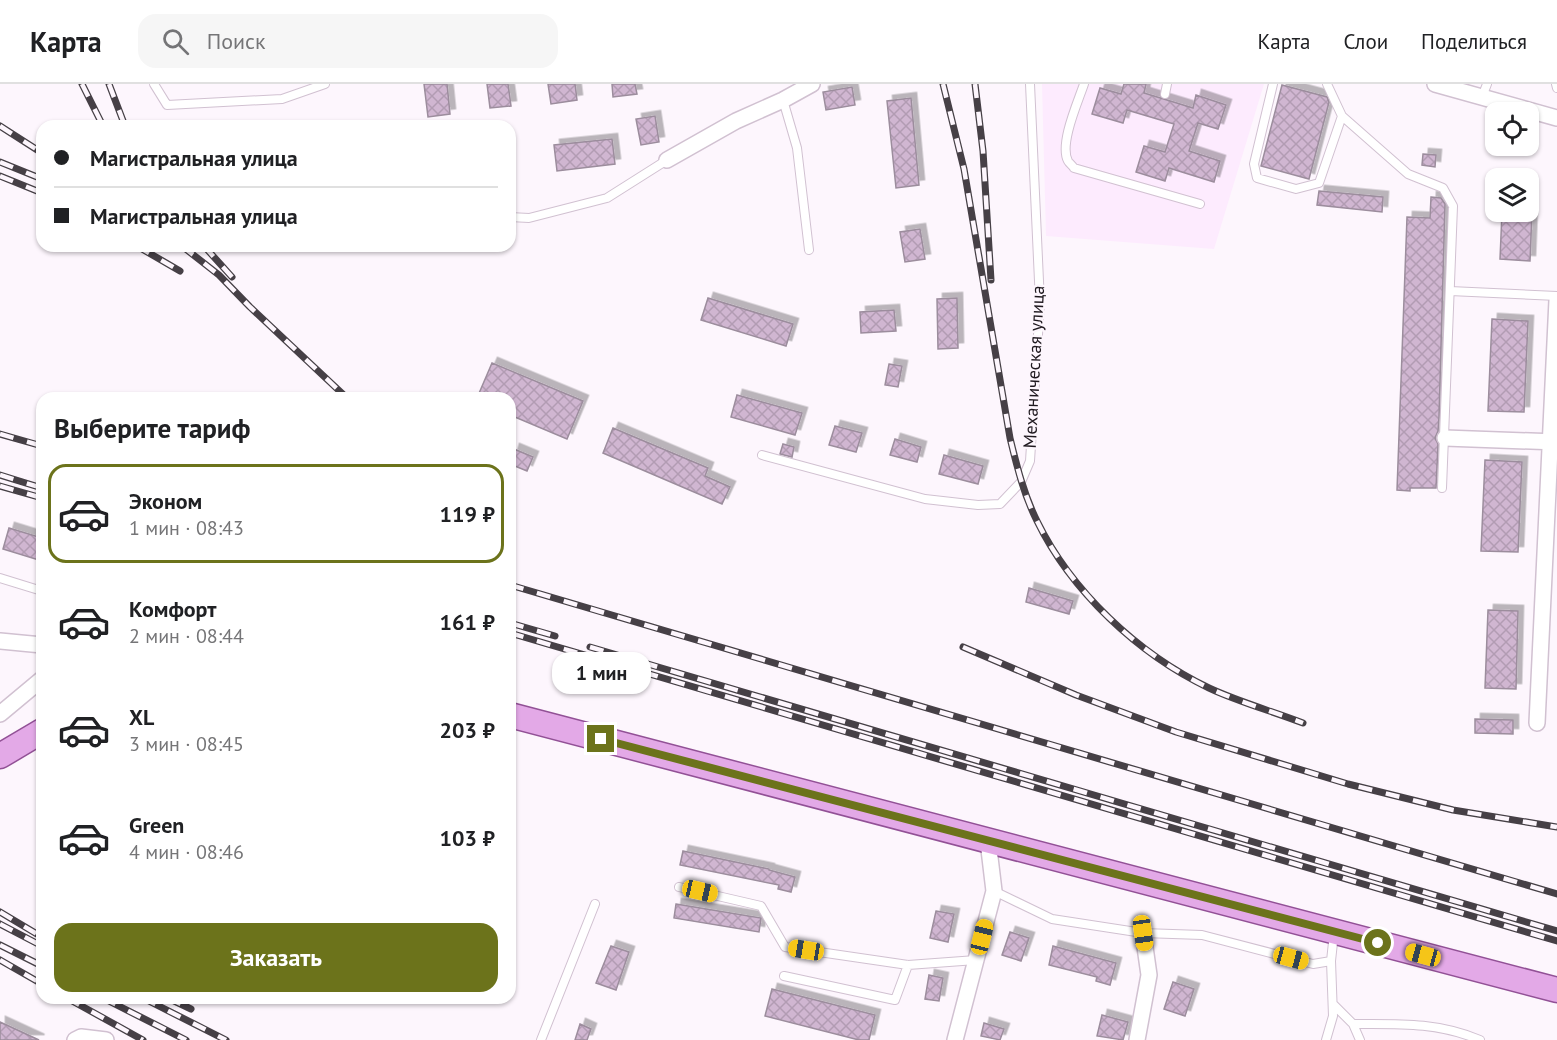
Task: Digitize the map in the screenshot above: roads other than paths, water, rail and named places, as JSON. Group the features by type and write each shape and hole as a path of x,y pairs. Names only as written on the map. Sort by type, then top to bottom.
{"main road":[{"path":"516,717 1557,990"},
{"path":"0,756 36,735"}],"street":[{"path":"667,160 736,121 812,84"},
{"path":"1435,84 1484,90 1557,118"},
{"path":"1537,723 1554,442 1557,298"},
{"path":"1445,438 1554,442"},
{"path":"0,641 36,644"},
{"path":"0,714 36,684"},
{"path":"955,1040 994,891 988,841"},
{"path":"1137,1040 1149,975 1143,933"},
{"path":"75,1040 81,1037 106,1040"}],"lane":[{"path":"154,84 167,105 282,99 326,84"},
{"name":"Механическая улица","path":"762,454 925,499 978,505 1000,504 1021,482 1030,461 1040,303 1030,84"},
{"path":"1084,84 1066,140 1065,150 1068,161 1074,168 1200,204"},
{"path":"1165,94 1167,84"},
{"path":"1273,84 1254,164 1257,178 1296,189 1319,183 1342,116"},
{"path":"1327,84 1342,116 1408,174 1443,188 1453,206 1442,488"},
{"path":"783,100 797,148 809,250"},
{"path":"516,217 529,218 607,198 667,160"},
{"path":"1450,291 1557,298"},
{"path":"0,578 36,589"},
{"path":"679,887 761,906 785,946 908,965 976,960"},
{"path":"994,891 1052,919 1143,933 1202,934 1313,964 1331,961"},
{"path":"541,1040 595,904"},
{"path":"1326,1040 1333,1016 1331,961 1334,932"},
{"path":"784,976 895,1000 908,965"},
{"path":"1333,1004 1353,1024 1360,1040"},
{"path":"1353,1024 1412,1024 1456,1030 1480,1040"}],"railway":[{"path":"82,84 100,120"},
{"path":"109,84 123,120"},
{"path":"943,84 964,169 1010,438 1028,501 1051,547 1068,572 1109,618 1157,657 1209,688 1303,723"},
{"path":"975,84 983,151 991,280"},
{"path":"0,126 36,149"},
{"path":"0,162 36,177"},
{"path":"0,176 36,191"},
{"path":"147,252 180,271"},
{"path":"190,252 219,275 341,392"},
{"path":"209,252 232,277"},
{"path":"0,434 36,444"},
{"path":"0,475 36,486"},
{"path":"0,486 36,496"},
{"path":"516,587 1557,894"},
{"path":"516,625 555,636"},
{"path":"516,635 1557,941"},
{"path":"590,647 1557,931"},
{"path":"963,647 1076,695 1176,732 1348,784 1453,810 1557,827"},
{"path":"0,912 36,933"},
{"path":"0,924 36,943"},
{"path":"0,945 36,963"},
{"path":"0,960 36,981"},
{"path":"78,1004 143,1040"},
{"path":"115,1004 186,1040"},
{"path":"155,1004 226,1040"},
{"path":"181,1004 191,1009"}]}
